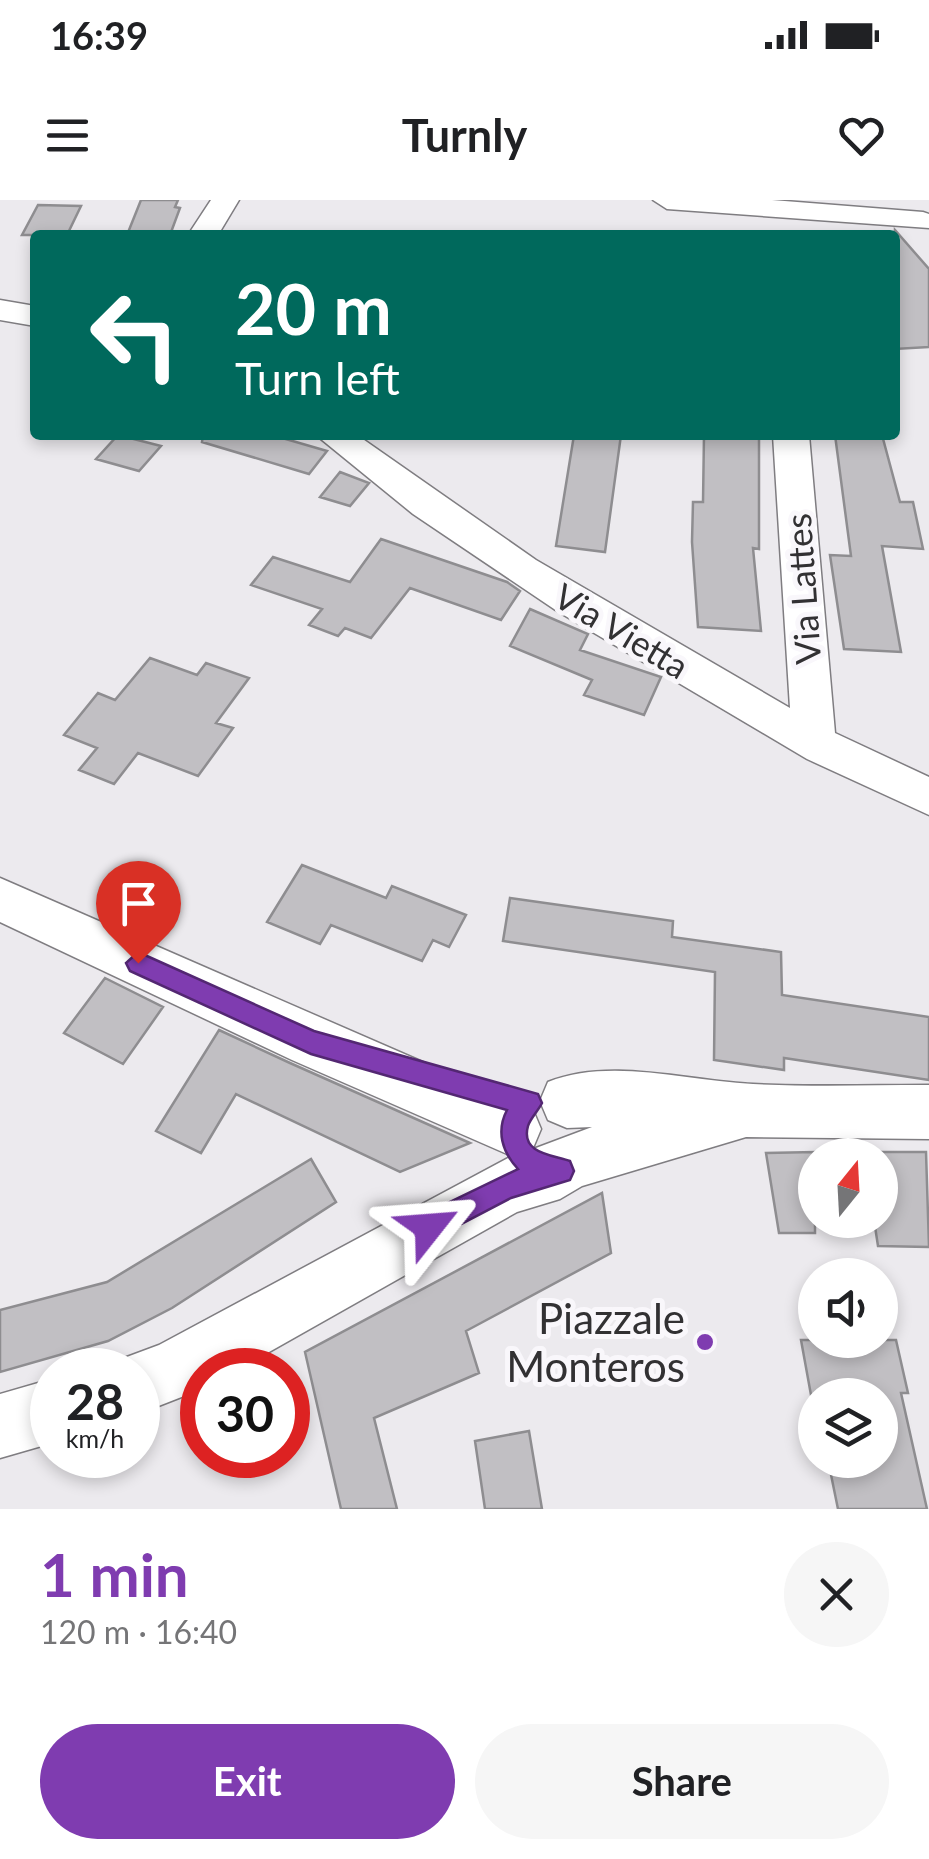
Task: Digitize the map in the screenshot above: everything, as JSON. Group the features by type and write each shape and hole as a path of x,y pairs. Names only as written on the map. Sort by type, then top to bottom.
{"street":[{"path":"206,230 225,200"},
{"path":"667,200 918,216"},
{"path":"0,310 30,315"},
{"name":"Via Vietta","path":"340,440 398,487 602,620 888,782 929,796"},
{"name":"Via Lattes","path":"791,440 814,742"},
{"path":"0,899 311,1042 544,1135 750,1111 929,1112"},
{"path":"160,1376 506,1186 544,1135"},
{"path":"0,1426 30,1417"}],"building":[{"path":"141,200 178,200 175,207 180,208 172,230 129,230"},
{"path":"38,205 81,206 69,230 30,230 30,235 22,235"},
{"path":"900,236 929,269 929,347 900,349"},
{"path":"113,440 138,440 161,446 139,471 96,459"},
{"path":"289,440 327,451 309,474 202,442"},
{"path":"573,440 620,440 605,552 556,546"},
{"path":"704,440 759,440 759,549 753,548 761,631 698,627 693,502 703,502"},
{"path":"836,440 883,440 900,502 913,502 923,549 882,546 901,652 844,649 830,555 851,556"},
{"path":"340,472 369,483 350,506 320,497"},
{"path":"381,539 507,582 520,591 501,620 410,588 371,638 345,628 338,636 309,625 322,609 251,585 273,557 350,582"},
{"path":"530,609 588,634 580,650 661,677 644,715 584,695 592,680 510,646"},
{"path":"150,658 197,675 206,663 249,678 216,723 233,728 198,776 138,753 114,784 79,770 97,748 64,735 98,693 115,700"},
{"path":"302,865 386,898 392,886 466,915 449,947 433,940 422,961 331,925 320,944 267,922"},
{"path":"510,898 673,921 672,937 781,952 782,995 929,1017 929,1080 784,1058 784,1070 714,1060 715,972 503,941"},
{"path":"105,978 163,1007 123,1064 64,1033"},
{"path":"219,1030 470,1143 400,1172 236,1094 201,1153 156,1131"},
{"path":"798,1152 798,1233 779,1233 766,1153"},
{"path":"898,1152 926,1152 929,1247 878,1246 877,1238 898,1238"},
{"path":"311,1159 336,1202 172,1308 108,1341 84,1348 30,1348 30,1363 0,1372 0,1310 107,1282"},
{"path":"602,1193 611,1253 466,1331 479,1373 374,1418 397,1509 341,1509 310,1374 310,1349"},
{"path":"898,1349 908,1393 901,1393 927,1509 838,1509 832,1478 898,1478 898,1378 808,1378 804,1358 898,1358"},
{"path":"529,1431 542,1509 485,1509 475,1441"}],"place":[{"name":"Piazzale Monteros","path":"705,1342"}],"route":[{"path":"138,963 311,1042 528,1103 514,1123 516,1148 535,1167 560,1171 506,1186 429,1227"}]}
